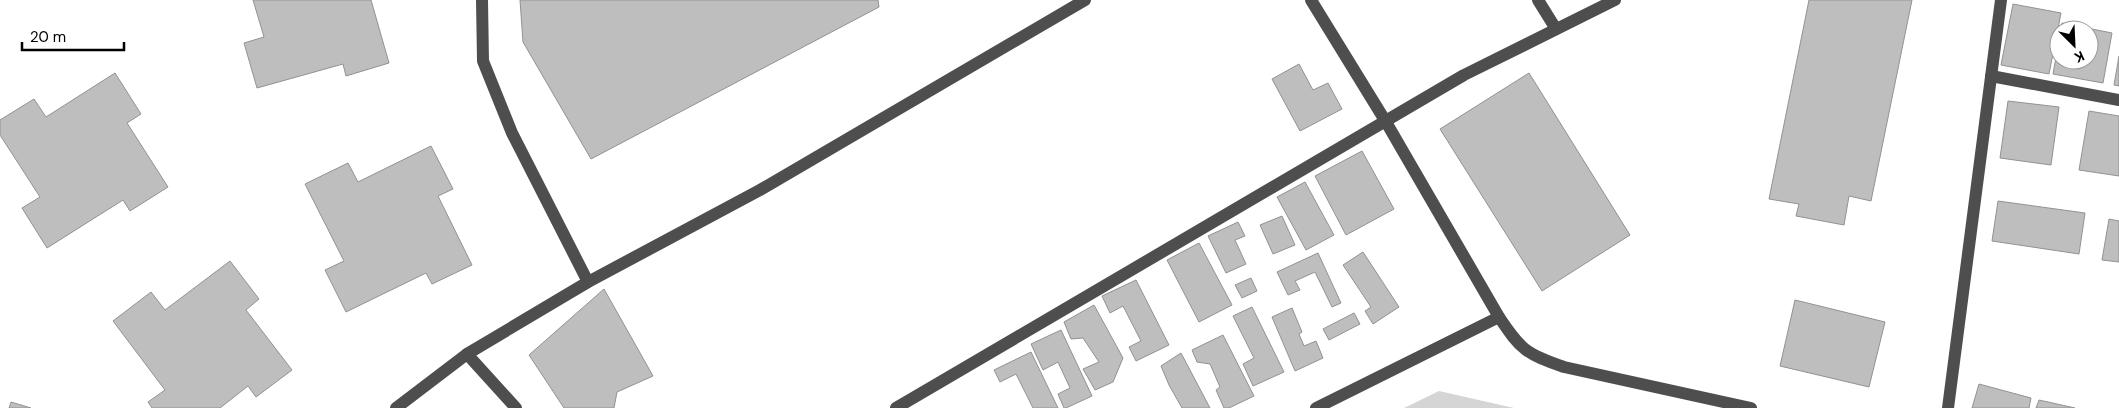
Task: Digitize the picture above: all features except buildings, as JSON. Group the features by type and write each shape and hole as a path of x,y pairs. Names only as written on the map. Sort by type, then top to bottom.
{"street":[{"path":"482,0 483,61 512,133 588,282"},
{"path":"396,408 467,354 588,282 760,190 1085,0"},
{"path":"1311,0 1386,122 1499,317 1516,342 1535,357 1564,367 1751,408"},
{"path":"1538,0 1556,29"},
{"path":"896,408 1464,75 1615,0"},
{"path":"1948,408 2001,0"},
{"path":"1991,76 2119,100"},
{"path":"1316,408 1499,317"},
{"path":"467,354 516,408"}],"shaded area":[{"path":"1439,391 1514,408 1404,408"}]}
